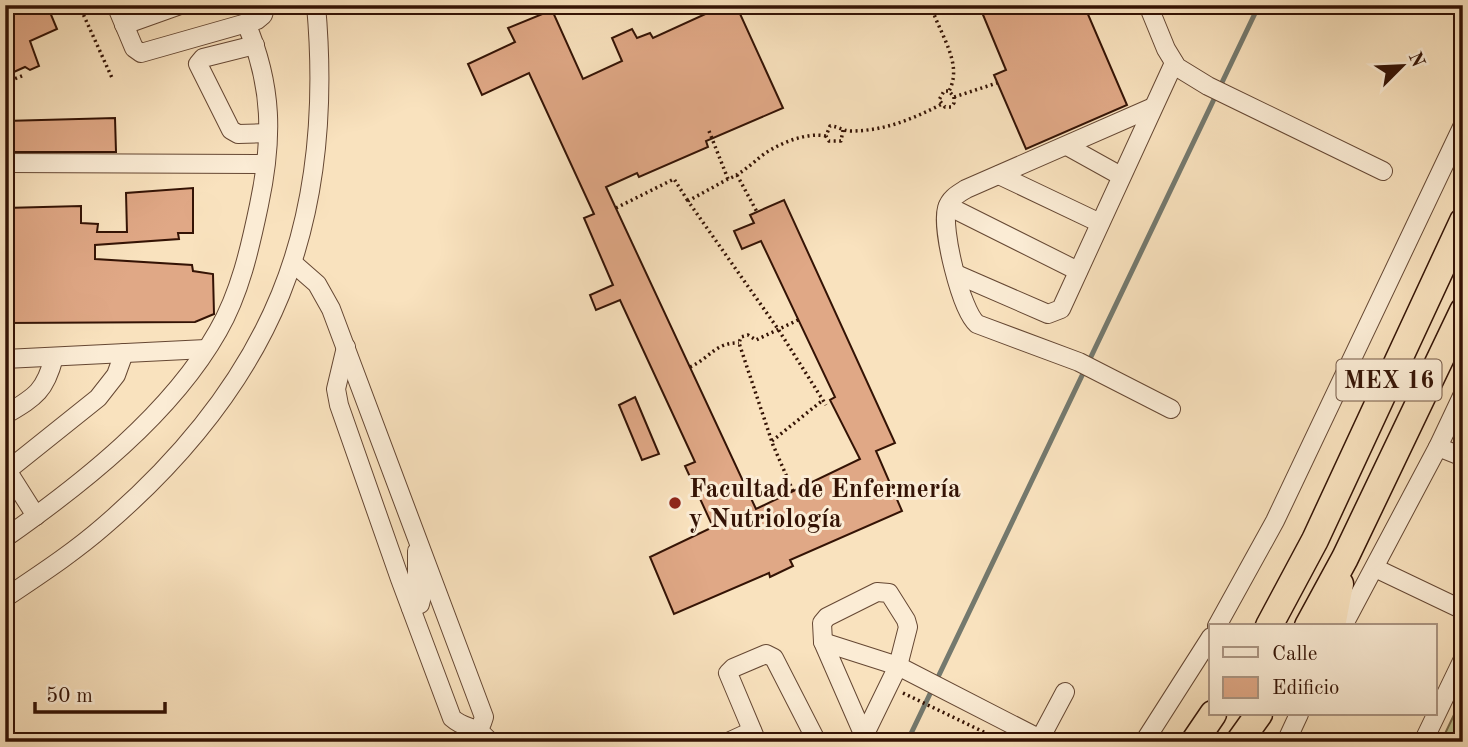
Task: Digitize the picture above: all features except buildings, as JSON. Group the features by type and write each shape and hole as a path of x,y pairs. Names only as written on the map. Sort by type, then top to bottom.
{"highway":[{"name":"MEX 16","path":"1270,624 1315,540 1463,221"},
{"name":"MEX 16","path":"1309,624 1345,558 1463,311"},
{"path":"1332,624 1345,558"},
{"path":"1194,742 1212,716"},
{"path":"1239,742 1258,716"}],"street":[{"path":"116,5 134,48 145,53 246,23 263,15 266,5"},
{"path":"124,25 180,5"},
{"path":"5,598 103,527 145,489 193,439 242,371 282,294 308,211 317,152 320,58 317,5"},
{"path":"1148,5 1174,63 1208,86 1383,171"},
{"path":"5,538 102,464 131,437 179,386 219,330 233,299 252,241 268,133 267,96 255,45 246,23"},
{"path":"255,45 203,58 198,64 231,130 238,134 268,133"},
{"path":"956,274 1048,314 1061,309 1151,108 1174,63"},
{"path":"1151,108 966,189 953,198 946,215 949,249 956,274 968,313 977,324 1079,362 1171,409"},
{"path":"1218,624 1275,521 1463,125"},
{"path":"1067,146 1121,176"},
{"path":"5,163 265,164"},
{"path":"999,175 1100,223"},
{"path":"948,206 1079,271"},
{"path":"293,263 317,284 331,309 484,717 485,736"},
{"path":"346,347 336,389 339,405 411,608 452,718 485,736"},
{"path":"5,359 206,349"},
{"path":"36,516 6,468 98,398 116,374 124,353"},
{"path":"5,415 40,392 54,357"},
{"path":"1344,624 1438,447 1463,394"},
{"path":"1438,447 1463,457"},
{"path":"411,608 420,604 422,596 417,578 417,537"},
{"path":"1375,568 1463,610"},
{"path":"885,591 889,593 908,624 898,666 863,739 823,642 822,624 824,620 877,592 885,591"},
{"path":"1144,742 1209,640"},
{"path":"823,642 898,666 1043,740 1065,692"},
{"path":"728,742 755,736 728,673 733,667 768,654 774,658 817,742"},
{"path":"1436,715 1463,659"},
{"path":"1286,742 1298,716"},
{"path":"1423,742 1436,716"},
{"path":"462,742 485,736"}],"path":[{"path":"79,5 113,80"},
{"path":"932,5 953,65 955,81 949,91"},
{"path":"5,83 24,75"},
{"path":"954,97 997,83"},
{"path":"944,91 949,91 954,97 954,103 951,107 945,107 940,96 944,91"},
{"path":"826,136 830,126 843,130 871,130 913,119 942,104"},
{"path":"688,201 737,175 766,153 791,141 815,134 826,136 829,141 841,141 843,130"},
{"path":"709,131 728,179"},
{"path":"737,175 757,212"},
{"path":"616,208 674,179 778,329 825,403 772,441"},
{"path":"793,491 772,441 739,343 741,337 748,335 756,340 798,320"},
{"path":"690,367 720,345 739,343"},
{"path":"918,698 994,736"}],"green space":[{"path":"1463,696 1463,742 1441,742"}],"waterway":[{"path":"907,742 1259,5"}],"place":[{"name":"Facultad de Enfermería y Nutriología","path":"675,503"}]}
